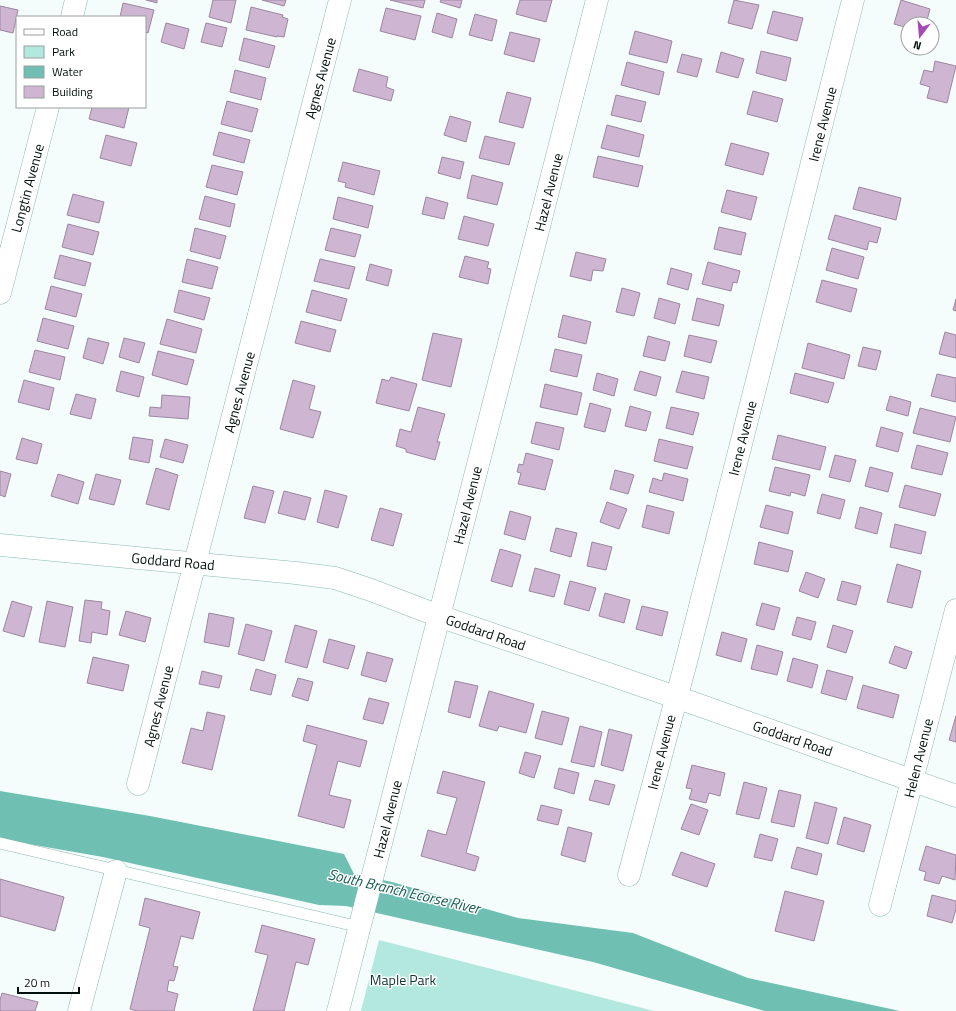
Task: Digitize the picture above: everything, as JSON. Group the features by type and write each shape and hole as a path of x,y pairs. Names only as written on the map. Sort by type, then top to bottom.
{"street":[{"path":"72,16 76,0"},
{"name":"Agnes Avenue","path":"138,784 340,0"},
{"name":"Hazel Avenue","path":"338,1011 597,0"},
{"name":"Irene Avenue","path":"629,875 675,697 688,654 853,0"},
{"name":"Longtin Avenue","path":"0,293 48,108"},
{"name":"Goddard Road","path":"0,545 335,578 439,616 956,796"},
{"name":"Helen Avenue","path":"880,906 956,610"},
{"path":"79,1011 116,871"}],"lane":[{"path":"0,843 116,871 362,918"}],"green space":[{"name":"Maple Park","path":"379,940 654,1011 361,1011"}],"water":[{"name":"South Branch Ecorse River","path":"0,791 150,816 344,854 354,874 392,882 518,918 633,933 748,978 900,1011 765,1011 593,962 346,906 319,905 103,857 0,839"}],"building":[{"path":"146,0 157,0 157,3"},
{"path":"213,0 236,0 231,23 209,17"},
{"path":"262,0 286,0 284,6"},
{"path":"390,0 425,0 423,8"},
{"path":"441,0 462,0 460,8 440,2"},
{"path":"520,0 552,0 546,22 516,14"},
{"path":"734,0 759,5 752,29 728,23"},
{"path":"901,0 930,9 928,16 900,16 900,26 894,24"},
{"path":"123,3 154,10 148,33 146,32 146,16 120,16"},
{"path":"0,6 18,10 13,33 0,30"},
{"path":"251,7 283,15 282,17 288,19 284,37 277,37 246,30"},
{"path":"386,8 421,16 415,40 380,31"},
{"path":"773,11 803,18 797,41 767,33"},
{"path":"437,13 457,19 452,38 432,32"},
{"path":"475,14 497,20 492,41 469,35"},
{"path":"166,23 189,29 184,49 161,42"},
{"path":"206,23 227,28 222,47 201,42"},
{"path":"635,31 672,41 667,63 629,54"},
{"path":"510,32 540,39 534,62 504,54"},
{"path":"244,38 275,46 269,68 239,60"},
{"path":"761,51 791,58 786,81 756,73"},
{"path":"721,52 744,59 738,78 716,72"},
{"path":"682,54 702,59 697,77 677,72"},
{"path":"935,61 956,66 947,103 927,98 930,87 920,84 924,70 933,72"},
{"path":"627,62 664,72 659,95 621,85"},
{"path":"359,69 388,77 386,87 394,90 391,101 353,91"},
{"path":"235,70 266,78 261,100 230,92"},
{"path":"753,91 783,99 777,122 747,114"},
{"path":"507,92 531,98 523,128 499,122"},
{"path":"616,95 646,102 641,122 611,115"},
{"path":"227,101 258,109 252,132 221,124"},
{"path":"92,108 129,108 124,128 89,119"},
{"path":"450,116 471,122 466,142 444,135"},
{"path":"607,125 644,135 639,157 601,148"},
{"path":"219,132 250,140 244,163 213,155"},
{"path":"106,135 137,143 131,166 100,158"},
{"path":"485,136 515,143 509,165 479,158"},
{"path":"731,143 769,153 763,175 725,165"},
{"path":"598,156 643,166 638,187 593,177"},
{"path":"442,157 464,162 460,179 438,173"},
{"path":"343,162 380,171 374,195 345,187 346,183 338,181"},
{"path":"212,165 243,172 237,195 206,187"},
{"path":"472,175 503,183 497,205 467,198"},
{"path":"859,187 901,198 896,220 853,209"},
{"path":"727,190 757,197 751,220 721,212"},
{"path":"73,194 104,202 99,223 67,215"},
{"path":"205,196 235,204 230,227 199,219"},
{"path":"338,197 373,206 368,228 333,219"},
{"path":"426,197 448,203 444,219 422,214"},
{"path":"835,215 881,228 877,243 869,241 867,250 828,239"},
{"path":"464,216 494,224 488,246 458,239"},
{"path":"68,224 99,232 93,255 62,247"},
{"path":"719,227 746,233 741,255 714,249"},
{"path":"195,228 226,236 220,259 190,251"},
{"path":"331,228 361,235 355,257 325,250"},
{"path":"832,248 864,257 858,279 826,270"},
{"path":"576,252 606,259 603,271 593,270 591,281 570,276"},
{"path":"60,255 91,263 85,286 54,278"},
{"path":"465,256 489,262 487,268 491,269 488,284 459,277"},
{"path":"187,259 218,267 212,289 182,282"},
{"path":"320,259 355,267 349,289 314,281"},
{"path":"708,262 740,271 737,283 733,282 731,291 702,284"},
{"path":"370,264 392,270 388,286 366,280"},
{"path":"671,268 692,274 688,290 667,284"},
{"path":"822,280 857,289 851,312 816,302"},
{"path":"51,286 82,294 76,317 45,309"},
{"path":"622,288 640,293 634,316 616,312"},
{"path":"179,290 210,298 204,320 174,312"},
{"path":"312,290 347,299 341,321 306,312"},
{"path":"659,298 680,304 675,324 654,318"},
{"path":"697,298 724,305 719,326 692,320"},
{"path":"956,299 956,311 953,310"},
{"path":"563,315 591,322 586,344 558,337"},
{"path":"43,318 74,326 68,349 37,341"},
{"path":"167,319 202,329 196,353 160,344"},
{"path":"301,321 336,330 330,352 295,343"},
{"path":"945,332 956,335 956,358 939,354"},
{"path":"433,333 462,339 451,387 422,380"},
{"path":"689,335 717,341 711,363 684,356"},
{"path":"648,336 670,342 665,361 643,356"},
{"path":"88,338 109,343 103,364 83,358"},
{"path":"124,338 145,343 139,363 119,357"},
{"path":"808,343 850,355 844,379 802,368"},
{"path":"863,347 881,351 876,370 858,366"},
{"path":"555,349 582,355 577,377 550,371"},
{"path":"35,350 65,357 60,380 29,372"},
{"path":"158,351 194,360 187,385 152,375"},
{"path":"121,371 144,377 139,397 116,391"},
{"path":"640,371 661,377 656,396 634,390"},
{"path":"682,371 709,377 704,399 676,392"},
{"path":"597,373 618,379 614,396 593,390"},
{"path":"795,373 834,383 828,403 790,393"},
{"path":"937,374 956,378 956,402 931,396"},
{"path":"391,377 417,384 409,411 376,403 382,379 389,381"},
{"path":"24,380 54,388 49,410 18,402"},
{"path":"293,380 315,386 309,409 321,412 313,438 280,429"},
{"path":"545,384 582,393 577,415 540,407"},
{"path":"76,394 96,399 91,419 70,414"},
{"path":"162,395 190,397 188,419 149,416 150,407 161,408"},
{"path":"890,396 911,402 908,416 886,410"},
{"path":"590,403 611,409 605,432 584,427"},
{"path":"630,406 651,412 646,431 625,426"},
{"path":"418,407 445,414 437,442 440,442 435,460 406,452 406,449 396,446 400,429 411,432"},
{"path":"671,407 699,413 693,435 666,428"},
{"path":"920,408 956,417 950,442 913,433"},
{"path":"536,422 564,428 559,450 531,443"},
{"path":"881,427 903,433 898,452 876,446"},
{"path":"778,435 826,447 820,470 772,459"},
{"path":"133,437 153,440 149,463 129,459"},
{"path":"22,438 42,444 37,464 16,459"},
{"path":"165,439 188,445 183,463 160,457"},
{"path":"659,439 693,447 687,469 654,461"},
{"path":"917,445 948,453 942,475 911,468"},
{"path":"526,453 553,460 545,490 518,484 521,473 517,472 519,464 523,465"},
{"path":"835,455 856,460 850,482 829,477"},
{"path":"775,467 810,475 805,496 791,492 790,496 769,491"},
{"path":"870,467 893,473 888,492 865,486"},
{"path":"156,468 178,475 169,510 146,504"},
{"path":"615,470 634,475 628,494 610,489"},
{"path":"0,471 11,474 5,497 0,495"},
{"path":"664,473 688,479 683,501 649,492 653,478 662,481"},
{"path":"58,474 84,482 78,504 51,496"},
{"path":"96,474 121,480 114,505 89,499"},
{"path":"905,485 941,494 935,516 899,507"},
{"path":"253,486 274,491 265,523 244,518"},
{"path":"325,490 347,496 338,528 317,522"},
{"path":"284,491 311,498 305,520 278,513"},
{"path":"822,494 845,500 840,519 817,513"},
{"path":"607,502 627,509 619,529 600,522"},
{"path":"647,505 674,512 669,534 642,527"},
{"path":"766,505 793,512 788,534 760,527"},
{"path":"860,507 882,513 877,534 855,528"},
{"path":"380,508 402,514 393,546 371,540"},
{"path":"510,511 531,517 525,540 504,534"},
{"path":"895,524 926,532 921,554 890,547"},
{"path":"556,528 577,533 571,557 550,551"},
{"path":"592,542 612,547 606,570 587,566"},
{"path":"759,542 793,551 788,572 754,564"},
{"path":"500,549 521,555 512,587 491,581"},
{"path":"897,564 921,571 912,608 887,602"},
{"path":"535,568 560,575 554,597 529,591"},
{"path":"806,572 825,579 818,598 799,591"},
{"path":"570,581 596,588 589,611 564,604"},
{"path":"842,581 861,586 856,605 837,600"},
{"path":"605,593 630,600 624,623 599,616"},
{"path":"85,600 102,602 101,609 110,611 107,635 92,632 91,643 79,641"},
{"path":"12,601 32,607 24,637 3,631"},
{"path":"47,601 73,607 65,647 39,642"},
{"path":"762,603 780,608 774,630 756,625"},
{"path":"642,606 668,612 662,636 636,629"},
{"path":"126,611 151,618 145,642 119,635"},
{"path":"209,613 234,618 229,647 204,642"},
{"path":"797,617 816,622 811,640 792,635"},
{"path":"246,624 272,631 264,661 238,654"},
{"path":"295,625 317,631 307,668 285,662"},
{"path":"833,625 853,631 846,653 827,647"},
{"path":"722,632 747,639 741,662 716,655"},
{"path":"329,639 355,646 348,669 323,662"},
{"path":"757,645 783,652 777,675 751,669"},
{"path":"895,646 912,652 906,669 889,663"},
{"path":"367,652 393,659 386,682 361,675"},
{"path":"93,657 129,665 123,691 87,683"},
{"path":"793,658 818,665 812,688 787,681"},
{"path":"256,669 276,675 271,695 250,690"},
{"path":"827,670 853,677 846,700 821,693"},
{"path":"202,671 222,676 219,688 199,684"},
{"path":"298,678 313,682 308,701 292,696"},
{"path":"455,681 478,686 470,718 448,712"},
{"path":"863,685 899,695 893,718 857,708"},
{"path":"489,691 534,704 526,733 499,726 497,731 479,726"},
{"path":"369,698 389,703 383,724 363,719"},
{"path":"542,711 569,718 562,745 535,738"},
{"path":"207,712 225,716 212,770 182,763 191,728 203,731"},
{"path":"956,716 956,742 949,740"},
{"path":"307,725 367,741 360,767 338,761 329,795 351,800 344,828 298,816 317,745 303,741"},
{"path":"580,726 602,732 594,767 571,762"},
{"path":"609,729 632,735 623,771 601,765"},
{"path":"525,752 541,756 534,778 519,773"},
{"path":"692,765 725,773 720,796 709,793 706,803 689,799 692,789 686,788"},
{"path":"559,768 579,773 574,794 554,788"},
{"path":"443,771 485,782 466,853 479,857 475,871 421,856 428,830 446,835 457,798 437,793"},
{"path":"595,780 615,785 609,805 589,800"},
{"path":"744,782 767,788 759,819 736,814"},
{"path":"779,790 801,795 794,827 771,822"},
{"path":"815,802 837,808 828,844 806,838"},
{"path":"691,804 708,810 699,835 681,829"},
{"path":"541,805 562,810 558,825 537,820"},
{"path":"844,817 871,825 864,852 837,844"},
{"path":"568,827 592,833 585,862 561,855"},
{"path":"760,834 778,839 772,861 754,857"},
{"path":"926,846 956,855 955,880 942,876 939,884 924,880 926,872 919,870"},
{"path":"797,847 822,854 817,875 791,868"},
{"path":"681,852 715,864 707,887 672,875"},
{"path":"0,879 64,897 55,931 0,916"},
{"path":"785,891 824,901 814,941 775,931"},
{"path":"932,895 956,901 956,909 952,923 927,916"},
{"path":"145,898 200,912 193,939 181,936 173,966 178,967 174,981 169,980 167,991 178,994 174,1011 137,1011 130,1009 150,928 139,925"},
{"path":"262,925 315,939 308,965 296,962 284,1011 253,1011 268,955 255,952"},
{"path":"2,993 38,1002 35,1011 0,1011 0,1000"}]}
